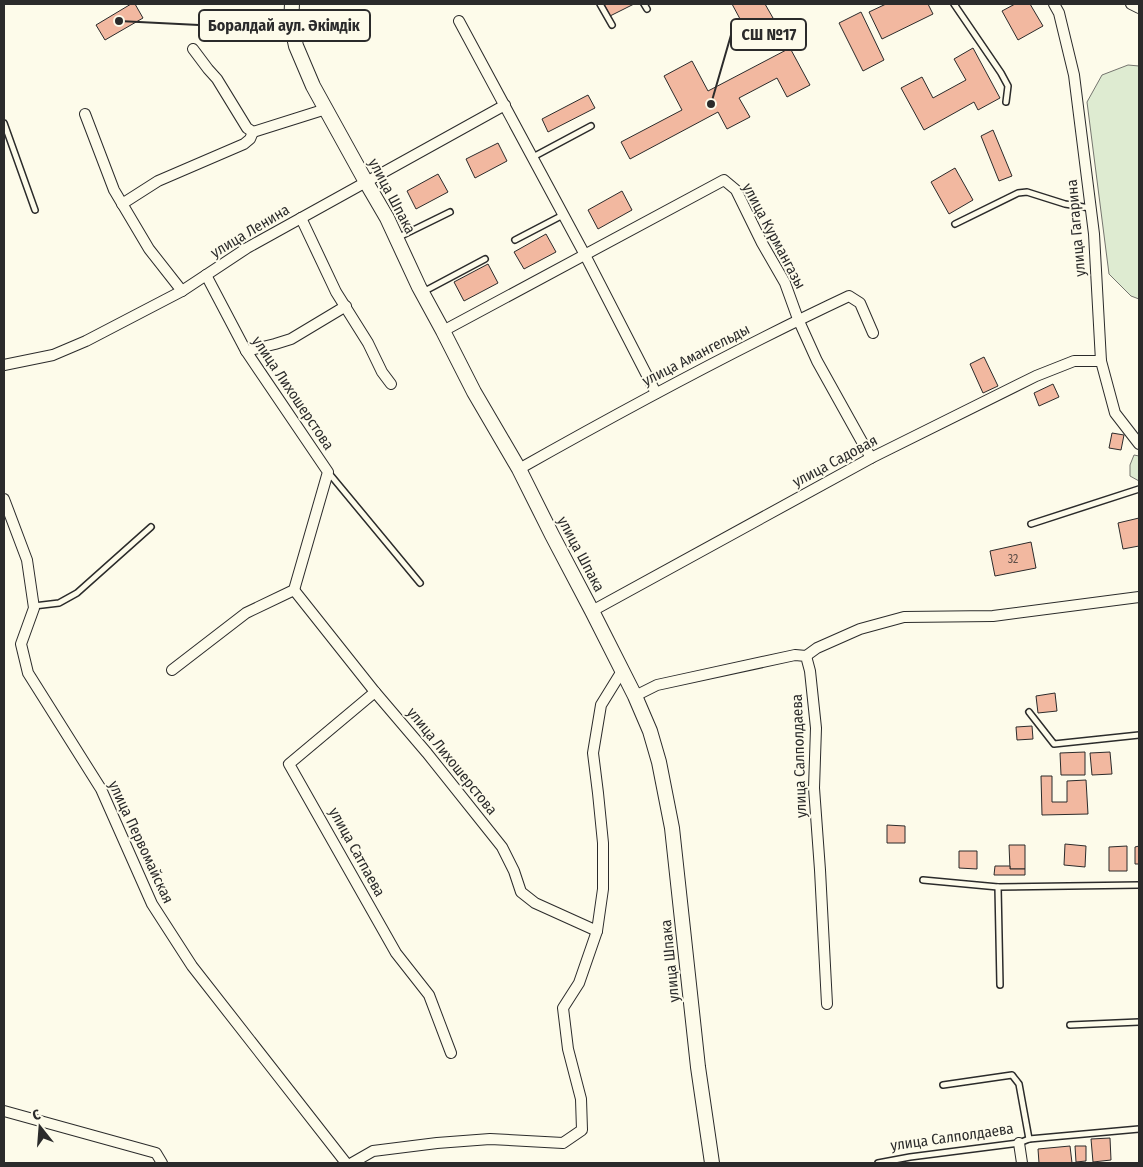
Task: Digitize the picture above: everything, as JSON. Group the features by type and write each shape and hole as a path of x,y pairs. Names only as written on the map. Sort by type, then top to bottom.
{"street":[{"name":"улица Шпака","path":"292,4 290,23 296,46 313,86 387,218 422,292 474,392 519,469 635,696 650,731 659,762 672,828 698,1067 712,1163"},
{"name":"улица Гагарина","path":"1054,4 1060,13 1074,75 1094,234 1101,361 1115,413 1139,444"},
{"path":"1131,4 1139,8"},
{"path":"459,21 585,255 656,393"},
{"path":"193,48 208,70 217,79 247,128 253,132"},
{"name":"улица Ленина","path":"4,365 52,355 86,340 182,291 248,248 505,105"},
{"path":"122,204 158,181 244,144 250,139 253,132 326,109"},
{"path":"85,114 114,190 149,249 182,291"},
{"name":"улица Курмангазы","path":"443,331 724,180 736,190 762,243 785,283 798,319 817,361 871,458"},
{"path":"301,218 336,292 368,343 382,372 391,384"},
{"name":"улица Лихошерстова","path":"206,275 246,351 328,472 294,590 502,847 514,871 521,892 535,903 597,931"},
{"name":"улица Амангельды","path":"519,469 656,393 798,319 848,296 860,303 873,333"},
{"path":"246,351 291,339 346,306"},
{"name":"улица Садовая","path":"592,611 871,458 1036,376 1074,361 1101,361"},
{"name":"улица Первомайская","path":"4,499 27,560 34,608 22,644 28,673 101,789 152,904 192,966 346,1163"},
{"path":"172,670 246,614 294,590"},
{"path":"635,696 657,685 795,654 806,656 817,648 860,629 904,617 993,616 1139,597"},
{"name":"улица Салполдаева","path":"806,656 810,671 816,728 814,788 827,1004"},
{"path":"352,1163 374,1151 437,1143 490,1139 563,1143 582,1130 581,1098 568,1049 563,1008 579,983 597,931 603,890 603,843 593,753 601,705 622,672"},
{"name":"улица Сатпаева","path":"375,692 290,764 396,953 429,996 451,1053"},
{"path":"4,1111 156,1153 162,1163"},
{"path":"1022,1163 1024,1141"}],"lane":[{"path":"600,4 612,25"},
{"path":"954,4 1008,86 1006,102"},
{"path":"4,123 35,210"},
{"path":"533,157 591,126"},
{"path":"955,224 1018,193 1027,192 1065,204 1090,208"},
{"path":"397,238 450,212"},
{"path":"515,240 563,215"},
{"path":"422,292 485,259"},
{"path":"328,472 420,583"},
{"path":"1031,524 1139,489"},
{"path":"33,606 59,603 77,593 151,527"},
{"path":"1029,712 1054,744 1139,735"},
{"path":"923,880 998,887 1139,884"},
{"path":"998,887 1000,985"},
{"path":"1070,1025 1139,1022"},
{"name":"улица Салполдаева","path":"943,1085 1012,1075 1019,1084 1024,1141"},
{"name":"улица Салполдаева","path":"878,1163 1024,1141 1139,1129"}],"green space":[{"path":"1128,65 1139,66 1139,299 1131,296 1109,274 1087,102 1102,75"},
{"path":"1134,455 1139,456 1139,481 1130,476 1130,465"}],"building":[{"path":"131,4 135,4 143,18 105,40 96,25"},
{"path":"604,4 634,4 610,16"},
{"path":"732,4 765,4 773,18 747,32"},
{"path":"886,4 928,4 933,14 882,39 869,12"},
{"path":"1015,4 1030,4 1043,26 1018,40 1002,11"},
{"path":"861,12 884,60 863,71 839,23"},
{"path":"790,48 810,85 787,97 777,78 739,98 750,117 727,129 718,112 630,159 621,142 682,110 664,76 692,61 708,91"},
{"path":"973,48 1000,98 978,110 974,102 924,130 901,88 922,77 933,98 966,80 954,59"},
{"path":"588,95 595,108 548,132 542,119"},
{"path":"993,130 1012,176 999,181 981,136"},
{"path":"498,143 507,161 475,178 466,159"},
{"path":"955,168 973,200 949,214 931,182"},
{"path":"438,174 448,192 416,209 407,191"},
{"path":"622,191 632,210 598,229 588,210"},
{"path":"546,234 556,252 524,269 514,252"},
{"path":"488,264 498,283 464,301 454,282"},
{"path":"984,357 998,386 983,393 970,364"},
{"path":"1053,384 1059,397 1039,406 1034,393"},
{"path":"1112,433 1124,435 1121,450 1109,448"},
{"path":"1139,518 1139,546 1123,549 1118,523"},
{"path":"1031,542 1036,568 995,576 990,551"},
{"path":"1055,693 1057,711 1038,713 1036,696"},
{"path":"1032,726 1033,739 1017,740 1016,727"},
{"path":"1085,752 1085,775 1061,775 1060,753"},
{"path":"1110,752 1112,774 1092,775 1090,753"},
{"path":"1041,776 1052,776 1052,802 1067,802 1067,781 1086,780 1088,814 1042,815"},
{"path":"887,825 905,826 905,843 887,843"},
{"path":"1065,844 1086,846 1085,867 1064,865"},
{"path":"1009,845 1025,845 1025,869 1010,869"},
{"path":"1127,846 1127,871 1109,871 1109,847"},
{"path":"1139,846 1139,864 1135,864 1135,847"},
{"path":"959,851 977,851 977,869 959,868"},
{"path":"995,866 1025,869 1025,875 994,875"},
{"path":"1110,1138 1111,1160 1093,1162 1091,1139"},
{"path":"1070,1146 1072,1163 1039,1163 1038,1149"},
{"path":"1075,1146 1086,1146 1086,1161 1076,1162"}],"place":[{"name":"Боралдай аул. Әкімдік","path":"119,21"},
{"name":"СШ №17","path":"711,104"}]}
